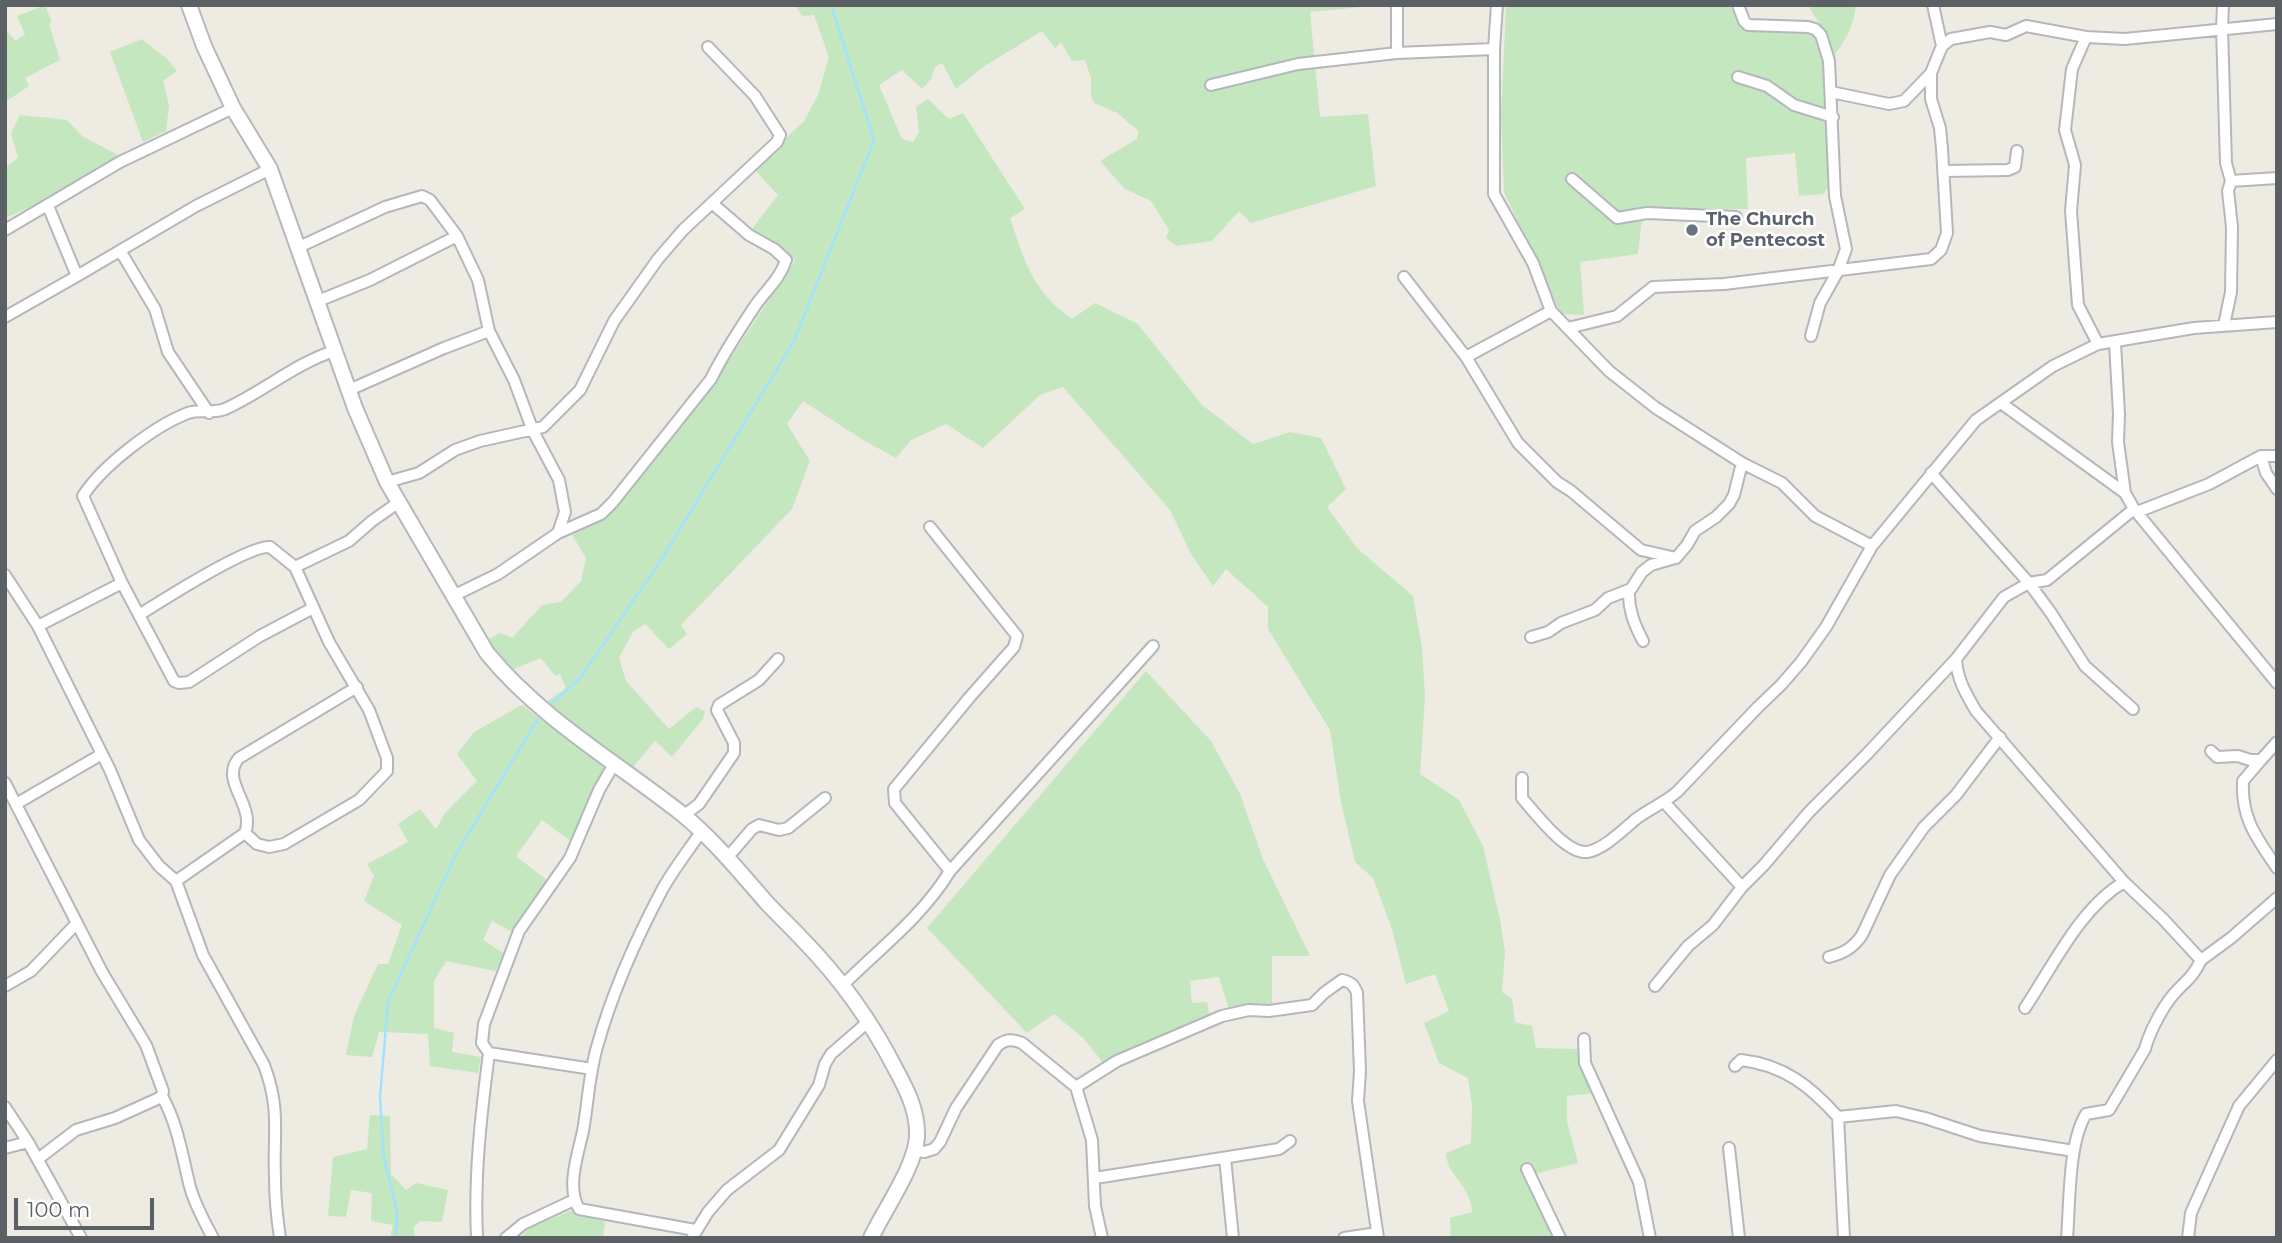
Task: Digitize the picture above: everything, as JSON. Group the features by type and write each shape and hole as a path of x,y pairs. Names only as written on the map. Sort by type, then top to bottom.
{"street":[{"path":"189,5 204,46 233,108 270,169 334,351 387,482 487,653 541,708 683,816 728,857 843,985 869,1021 891,1060 914,1108 917,1124 915,1150 871,1238"},
{"path":"1397,5 1397,53"},
{"path":"1497,5 1494,49 1494,194 1532,263 1551,311 1609,371 1637,393 1742,463 1782,483 1815,516 1872,546"},
{"path":"1738,5 1744,21 1748,24 1815,29 1821,35 1829,61 1835,195 1846,249 1838,271 1820,303 1811,336"},
{"path":"1933,5 1942,46"},
{"path":"2224,6 2222,28 2226,163 2231,181 2228,191 2232,227 2231,292 2224,325"},
{"path":"1831,92 1889,104 1904,101 1931,73 1942,46 1951,39 1990,32 2006,35 2026,26 2086,37 2125,39 2277,24"},
{"path":"2086,37 2072,69 2065,130 2075,165 2071,211 2078,305 2098,344"},
{"path":"387,482 419,473 455,450 480,441 542,427 580,390 614,321 683,230 777,142 780,135 755,96 708,47"},
{"path":"1211,85 1298,64 1397,53 1494,49"},
{"path":"1568,328 1617,316 1653,287 1724,284 1931,259 1944,243 1947,233 1940,128 1931,99 1931,73"},
{"path":"1738,77 1767,86 1794,105 1833,117"},
{"path":"5,230 120,162 233,108"},
{"path":"1943,171 2008,170 2015,167 2017,151"},
{"path":"5,317 196,206 270,169"},
{"path":"2231,181 2277,178"},
{"path":"1572,179 1616,218 1647,213 1736,217"},
{"path":"299,247 385,207 422,196 430,200 457,236 478,280 489,331 514,380 533,430 559,480 565,512 558,533"},
{"path":"453,596 498,574 558,533 601,514 711,379 756,304 782,274 786,260 774,249 749,235 713,204"},
{"path":"48,206 77,276"},
{"path":"318,301 457,236"},
{"path":"121,252 155,309 168,352 209,413"},
{"path":"1404,277 1466,357 1518,443 1557,482 1641,550 1676,558"},
{"path":"1466,357 1551,311"},
{"path":"1522,778 1521,798 1574,850 1588,852 1625,831 1637,818 1665,803 1782,685 1826,628 1872,546 1976,420 2053,366 2098,344 2224,325 2277,322"},
{"path":"349,390 489,331"},
{"path":"2115,343 2118,442 2125,493"},
{"path":"313,608 260,636 189,682 174,681 122,583 83,500 84,493 139,441 191,412 209,413 224,409 303,363 334,351"},
{"path":"2001,403 2125,493 2136,511 2277,683"},
{"path":"2261,456 2266,473 2277,489"},
{"path":"1655,986 1688,946 1713,925 1742,887 1809,812 1956,659 2004,597 2029,583 2047,580 2136,511 2209,484 2261,456 2277,456"},
{"path":"1643,641 1634,625 1628,604 1629,590 1642,572 1651,565 1676,558 1695,531 1729,504 1742,463"},
{"path":"1931,473 2029,583 2052,613 2085,666 2133,709"},
{"path":"295,567 349,541 399,502"},
{"path":"930,527 1017,636 1014,647 894,789 895,803 950,871"},
{"path":"139,615 226,564 264,546 273,548 295,567 329,642 369,710 387,758 387,771 382,779 359,800 284,844 269,847 257,844 245,833"},
{"path":"5,575 38,626 102,754 139,840 159,866 176,881 209,967 264,1065 275,1097 277,1134 274,1175 280,1238"},
{"path":"38,626 122,583"},
{"path":"1531,637 1586,615 1608,598 1629,590"},
{"path":"843,985 914,919 935,895 950,871 1153,646"},
{"path":"683,816 699,804 734,753 734,743 717,710 719,705 759,680 778,659"},
{"path":"1956,659 1962,687 1976,711 2124,882 2201,960"},
{"path":"176,881 245,833 248,825 245,807 232,773 232,766 239,758 357,687"},
{"path":"1829,957 1844,953 1856,943 1890,876 1924,827 1956,795 2000,737"},
{"path":"2277,742 2243,781 2244,809 2251,828 2277,868"},
{"path":"2211,751 2217,757 2238,756 2261,760"},
{"path":"16,804 102,754"},
{"path":"477,1238 475,1195 478,1144 489,1053 482,1043 484,1024 519,931 570,858 599,790 614,764"},
{"path":"5,783 102,972 146,1045 163,1091 162,1096 176,1125 191,1189 213,1238"},
{"path":"728,857 758,825 779,830 788,828 825,798"},
{"path":"1665,803 1742,887"},
{"path":"701,832 663,888 641,933 618,986 597,1046 575,1166 574,1200 579,1209 656,1222 693,1234 727,1189 779,1150 819,1085 831,1055 869,1021"},
{"path":"2025,1008 2078,926 2099,900 2124,882"},
{"path":"2067,1238 2074,1151 2079,1126 2086,1114 2109,1110 2145,1049 2147,1039 2165,1005 2176,991 2193,977 2201,960 2277,898"},
{"path":"5,986 31,971 77,923"},
{"path":"1076,1087 1116,1061 1222,1016 1249,1010 1312,1005 1333,985 1342,981 1349,982 1357,993 1360,1071 1358,1101 1377,1235 1344,1238"},
{"path":"1584,1039 1585,1063 1639,1182 1650,1238"},
{"path":"915,1150 924,1152 934,1149 956,1108 998,1045 1006,1040 1013,1040 1029,1048 1076,1087 1092,1140 1096,1206 1102,1238"},
{"path":"489,1053 592,1069"},
{"path":"1735,1066 1741,1060 1760,1062 1782,1071 1813,1090 1838,1117 1844,1238"},
{"path":"2188,1238 2192,1213 2239,1106 2277,1060"},
{"path":"38,1159 76,1130 114,1118 162,1096"},
{"path":"5,1107 38,1159 81,1238"},
{"path":"1838,1117 1896,1111 1980,1136 2074,1151"},
{"path":"1095,1178 1279,1149 1290,1141"},
{"path":"5,1148 28,1142"},
{"path":"1728,1148 1739,1238"},
{"path":"1224,1158 1233,1238"},
{"path":"1527,1169 1560,1238"},
{"path":"506,1238 523,1224 574,1200"}],"green space":[{"path":"45,5 52,22 49,24 60,60 25,78 29,86 5,102 5,29 16,41 25,34 17,16"},
{"path":"795,5 1383,5 1310,12 1320,117 1368,114 1376,186 1251,223 1239,211 1212,241 1176,246 1166,238 1169,230 1151,201 1125,189 1100,161 1137,139 1139,131 1117,113 1094,103 1091,97 1091,78 1085,60 1072,61 1061,42 1055,48 1042,31 983,67 956,89 942,63 935,67 931,79 922,89 902,70 879,85 902,139 913,142 919,132 916,107 928,99 949,119 963,113 1025,209 1010,218 1020,248 1039,286 1058,308 1072,319 1095,303 1138,324 1202,405 1253,444 1290,432 1321,438 1346,489 1327,507 1357,548 1413,596 1422,648 1425,696 1420,774 1459,800 1483,846 1505,951 1502,992 1512,999 1515,1022 1532,1026 1536,1048 1578,1049 1596,1093 1567,1096 1567,1121 1578,1163 1526,1176 1552,1238 1451,1238 1450,1218 1472,1212 1468,1194 1450,1168 1446,1153 1471,1143 1472,1105 1468,1078 1439,1063 1424,1023 1449,1011 1435,974 1406,984 1392,929 1373,878 1355,862 1341,802 1330,730 1268,629 1268,607 1226,569 1213,586 1191,554 1170,510 1063,387 1040,395 983,448 946,424 911,440 896,458 803,401 787,424 810,461 792,509 681,625 687,634 669,649 645,624 633,632 619,658 626,681 669,729 696,707 705,711 703,719 672,757 655,741 631,769 545,703 566,688 560,674 555,676 541,658 511,670 487,640 500,633 512,638 542,605 561,602 581,581 586,558 572,535 605,516 652,464 727,363 795,261 779,246 751,230 778,195 754,169 804,121 818,95 829,57 814,15 802,16"},
{"path":"1506,5 1729,5 1747,30 1806,30 1815,34 1829,86 1831,184 1823,194 1799,196 1795,153 1746,158 1748,209 1643,210 1638,254 1580,262 1584,315 1561,314 1504,192 1501,116"},
{"path":"1808,5 1856,5 1848,33 1833,57 1822,28"},
{"path":"142,39 167,59 177,71 163,81 169,105 166,131 143,142 110,52"},
{"path":"20,115 67,120 82,136 118,155 48,199 5,218 5,168 18,158 11,134"},
{"path":"1146,671 1211,741 1240,794 1263,859 1310,956 1272,956 1272,1005 1231,1016 1219,977 1190,981 1192,1003 1207,1002 1210,1019 1105,1065 1083,1038 1054,1014 1027,1033 927,928"},
{"path":"522,705 612,772 577,846 542,820 516,856 549,882 514,933 492,921 483,940 505,954 495,971 446,961 434,981 434,1028 454,1033 452,1052 481,1057 478,1073 430,1066 428,1034 379,1032 372,1057 346,1055 354,1016 378,964 388,964 402,925 364,901 374,876 367,864 408,842 398,824 420,809 436,829 445,813 477,781 457,754 474,732"},
{"path":"370,1115 390,1116 391,1174 406,1190 416,1183 448,1190 442,1222 420,1221 414,1227 414,1238 390,1238 393,1225 371,1221 372,1193 351,1190 346,1217 328,1216 333,1157 367,1149"},
{"path":"573,1210 605,1222 603,1238 521,1238 530,1227"}],"waterway":[{"path":"548,707 581,677 663,557 794,341 874,140 831,5"},
{"path":"396,1238 397,1211 384,1159 380,1097 388,1002 456,854 538,719"}],"place":[{"name":"The Church of Pentecost","path":"1692,230"}]}
